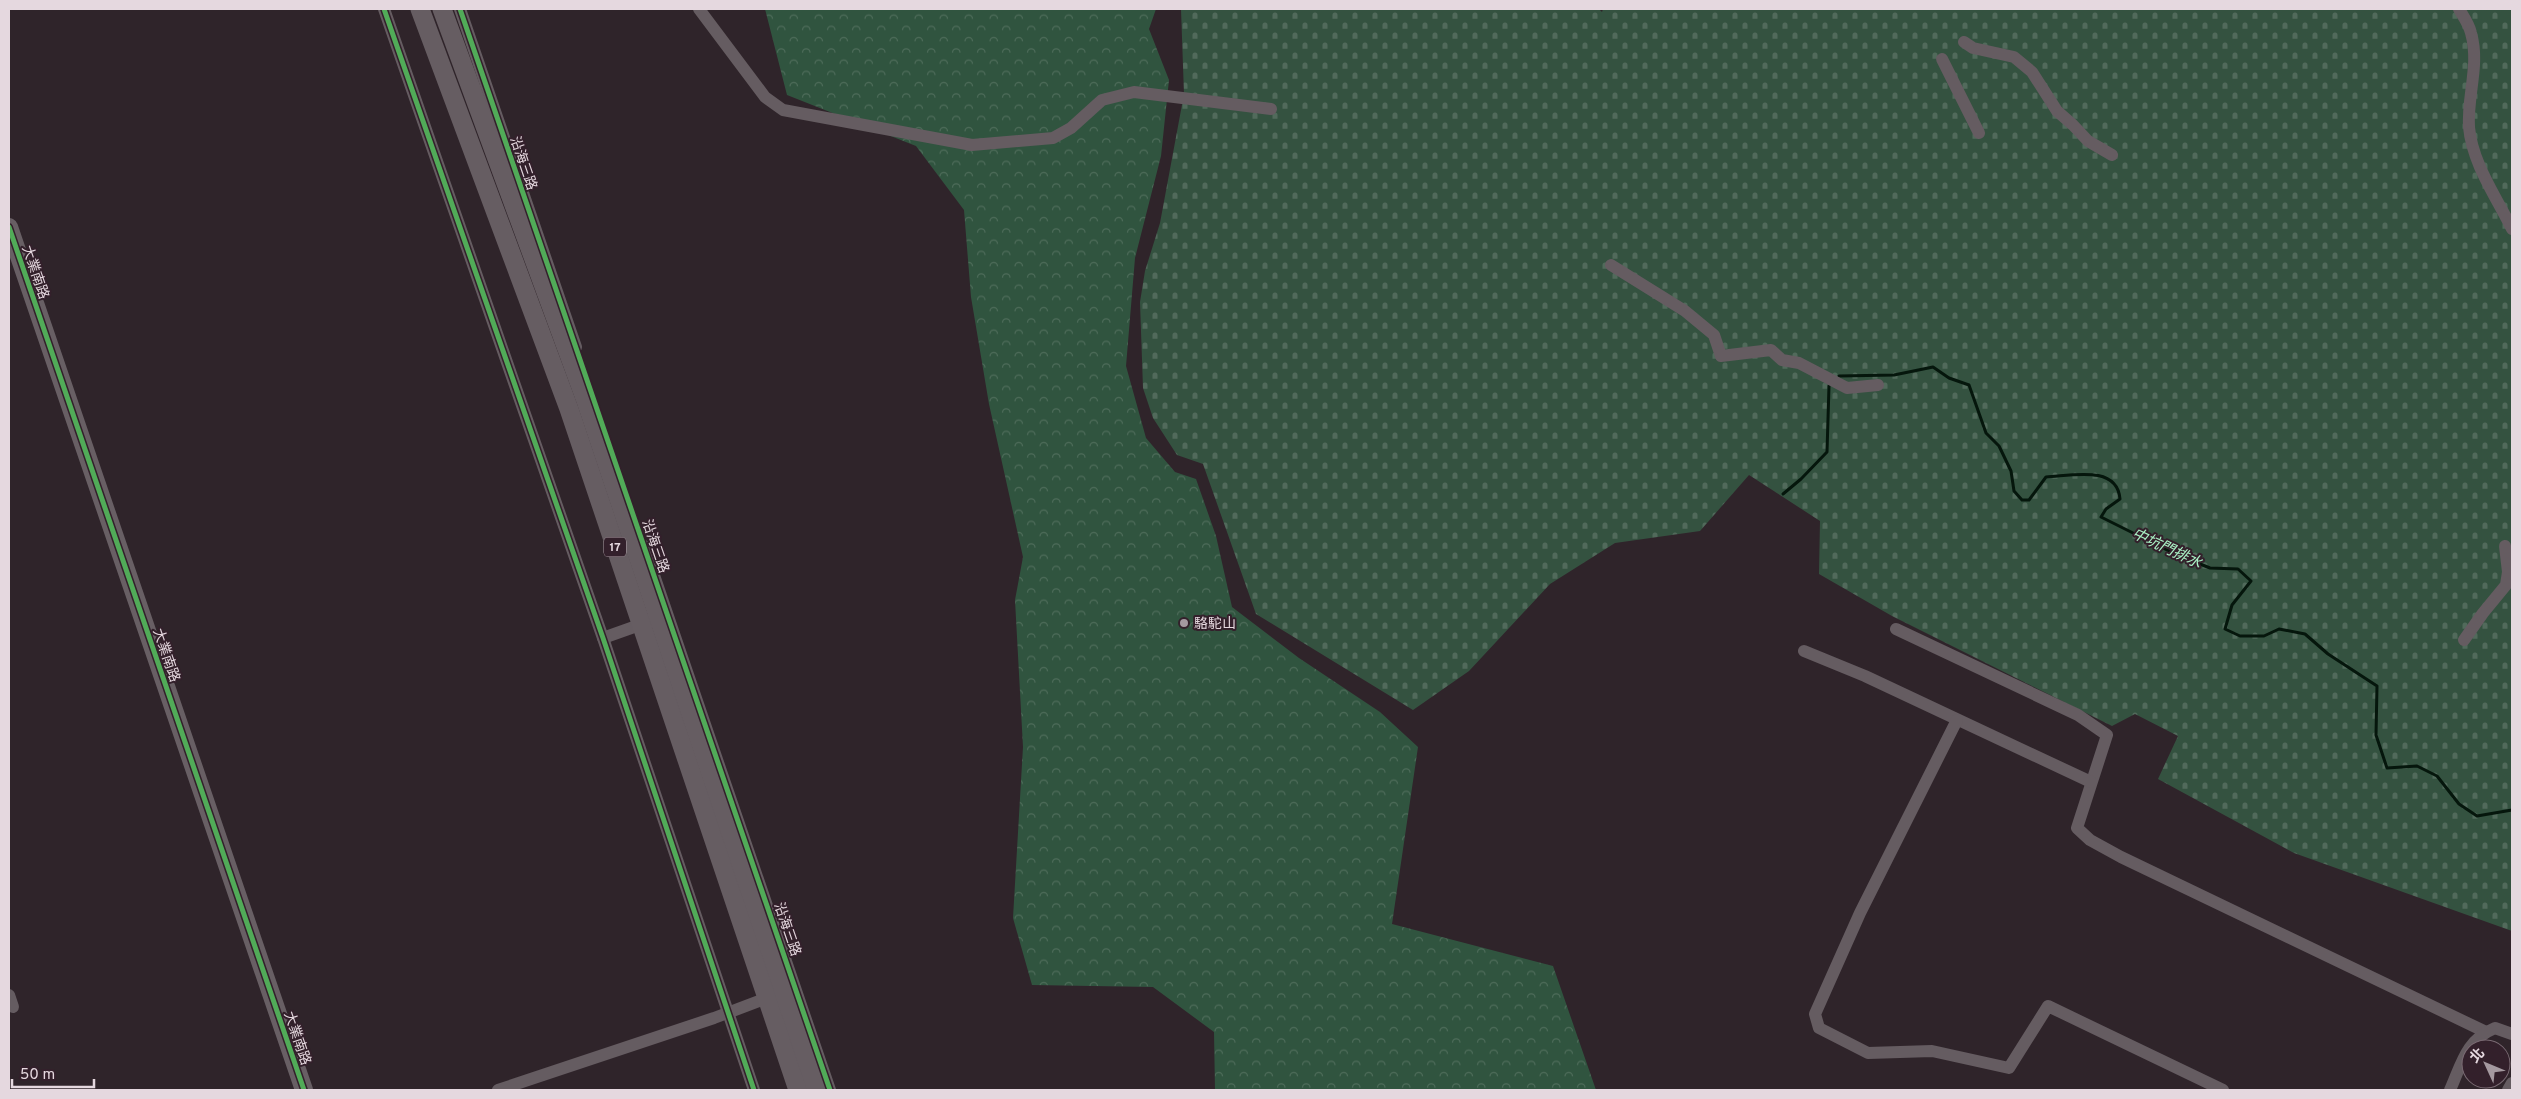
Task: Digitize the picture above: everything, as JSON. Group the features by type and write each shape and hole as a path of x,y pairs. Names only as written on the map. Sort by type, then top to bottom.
{"main road":[{"name":"沿海三路","path":"420,9 569,409 641,624 708,771 790,989 806,1076"},
{"name":"沿海三路","path":"442,9 664,616 708,771 767,998 806,1076 817,1090"}],"street":[{"path":"384,9 603,638 754,1090"},
{"name":"沿海三路","path":"460,9 664,616"},
{"path":"699,9 765,97 784,110 972,145 1052,138 1071,128 1102,100 1134,92 1175,95 1271,109"},
{"path":"2459,9 2471,31 2474,50 2475,68 2469,128 2477,158 2512,229"},
{"path":"1964,42 1973,48 2014,57 2032,72 2056,111 2088,141 2112,155"},
{"path":"1942,59 1979,133"},
{"name":"大業南路","path":"9,227 304,1090"},
{"path":"1612,265 1685,312 1714,335 1721,356 1771,350 1782,360 1799,363 1847,388 1878,385"},
{"path":"2464,640 2482,613 2506,585 2508,572 2505,546"},
{"path":"603,638 664,616"},
{"path":"1896,629 2078,715 2107,735 2077,828 2090,840 2139,866 2486,1032"},
{"path":"1804,651 1865,676 2091,782"},
{"path":"1957,720 1860,913 1815,1014 1819,1028 1868,1053 1932,1051 2009,1068 2048,1006 2223,1090"},
{"path":"498,1090 729,1012 790,989"},
{"path":"2450,1090 2470,1045 2486,1032 2495,1028 2512,1034"},
{"name":"沿海三路","path":"806,1076 830,1090"},
{"path":"2508,1090 2512,1083"}],"green space":[{"path":"765,9 1156,9 1149,29 1169,80 1161,156 1135,258 1126,366 1146,438 1175,472 1196,479 1216,536 1232,607 1299,658 1380,712 1418,747 1392,924 1553,966 1596,1090 1215,1090 1214,1032 1153,987 1032,985 1013,918 1023,747 1015,600 1023,557 989,404 971,297 964,210 916,146 787,95"},
{"path":"1181,9 1599,9 1602,12 1603,9 2512,9 2512,931 2294,853 2158,779 2178,736 2135,714 2112,726 1892,616 1819,574 1820,521 1749,475 1700,531 1615,543 1550,584 1469,671 1413,710 1256,614 1203,464 1177,455 1153,418 1143,388 1140,302 1145,271 1160,223 1184,94"}],"waterway":[{"name":"中坑門排水","path":"1839,376 1894,375 1933,367 1949,378 1969,385 1986,433 1999,446 2011,471 2014,491 2022,500 2029,500 2046,477 2091,474 2102,476 2111,481 2117,488 2120,499 2106,509 2101,517 2175,554 2210,568 2238,569 2251,581 2232,605 2225,629 2240,636 2264,636 2279,629 2305,634 2328,654 2377,686 2376,735 2387,768 2417,766 2437,776 2459,804 2477,816 2512,810"},
{"name":"中坑門排水","path":"1783,494 1801,479 1827,452 1829,386"}],"cycle path":[{"path":"384,9 603,638 754,1090"},
{"path":"460,9 830,1090"},
{"path":"9,227 304,1090"}],"place":[{"name":"駱駝山","path":"1184,623"}]}
